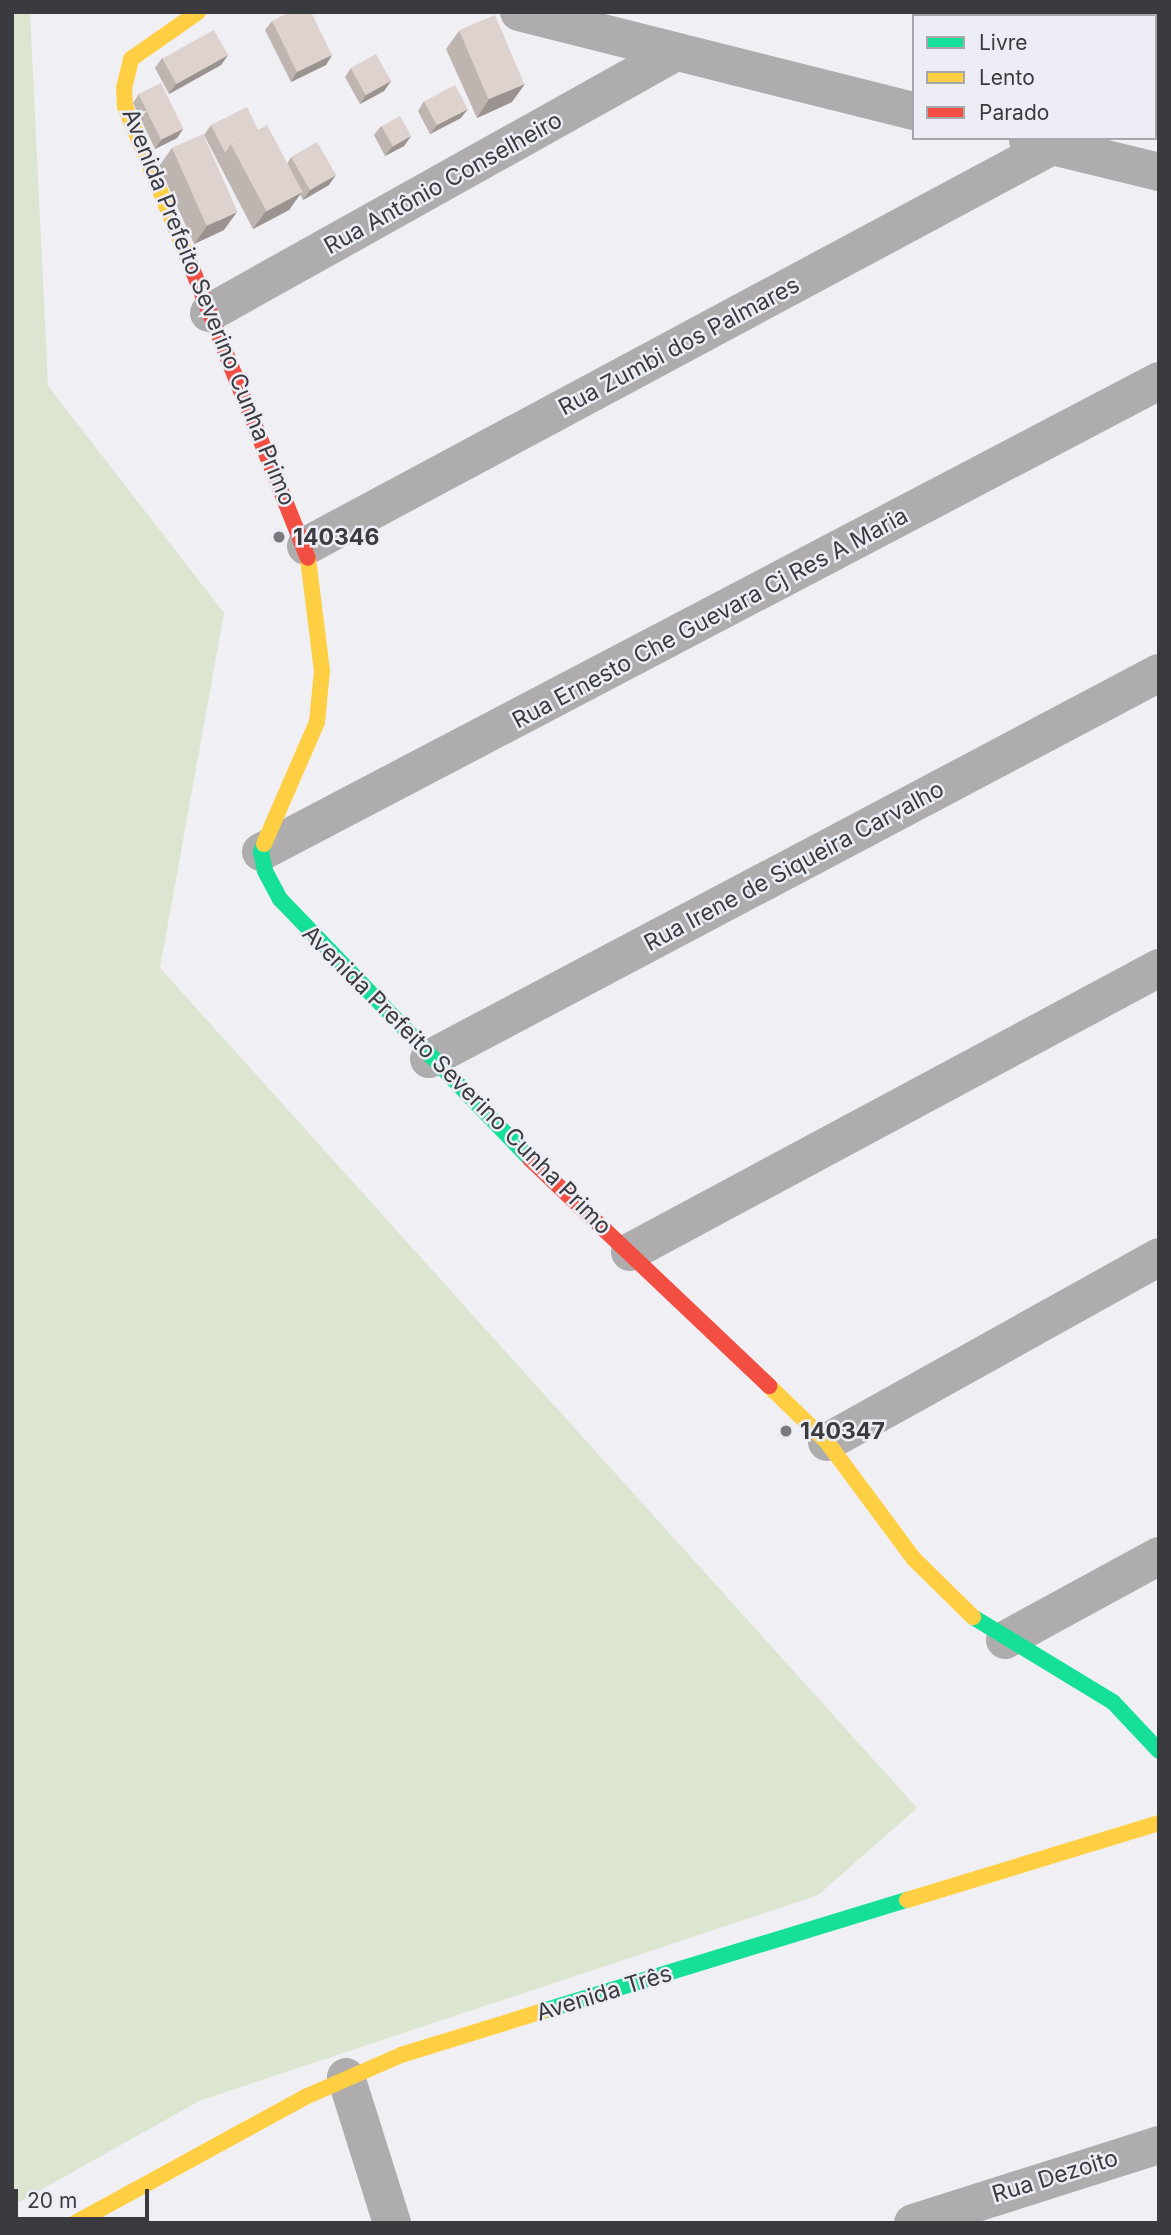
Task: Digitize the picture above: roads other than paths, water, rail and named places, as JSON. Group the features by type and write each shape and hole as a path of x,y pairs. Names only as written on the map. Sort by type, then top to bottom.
{"street":[{"name":"Avenida Prefeito Severino Cunha Primo","path":"198,12 138,51 124,88 131,124 306,545 322,671 317,722 261,852 265,871 296,919 429,1059 827,1442 914,1559 966,1613 1005,1640 1072,1673 1113,1702 1159,1751"},
{"path":"519,12 912,111"},
{"name":"Rua Antônio Conselheiro","path":"209,313 676,52"},
{"path":"1037,142 1159,172"},
{"name":"Rua Zumbi dos Palmares","path":"306,545 1037,142"},
{"name":"Rua Ernesto Che Guevara Cj Res A Maria","path":"261,852 1159,381"},
{"name":"Rua Irene de Siqueira Carvalho","path":"429,1059 1159,673"},
{"path":"630,1252 1159,968"},
{"path":"827,1442 1159,1257"},
{"path":"1005,1640 1159,1556"},
{"name":"Avenida Três","path":"75,2223 346,2077 401,2055 1159,1823"},
{"path":"346,2077 392,2223"},
{"name":"Rua Dezoito","path":"913,2223 1159,2145"}],"place":[{"name":"140346","path":"279,537"},
{"name":"140347","path":"786,1431"}]}
